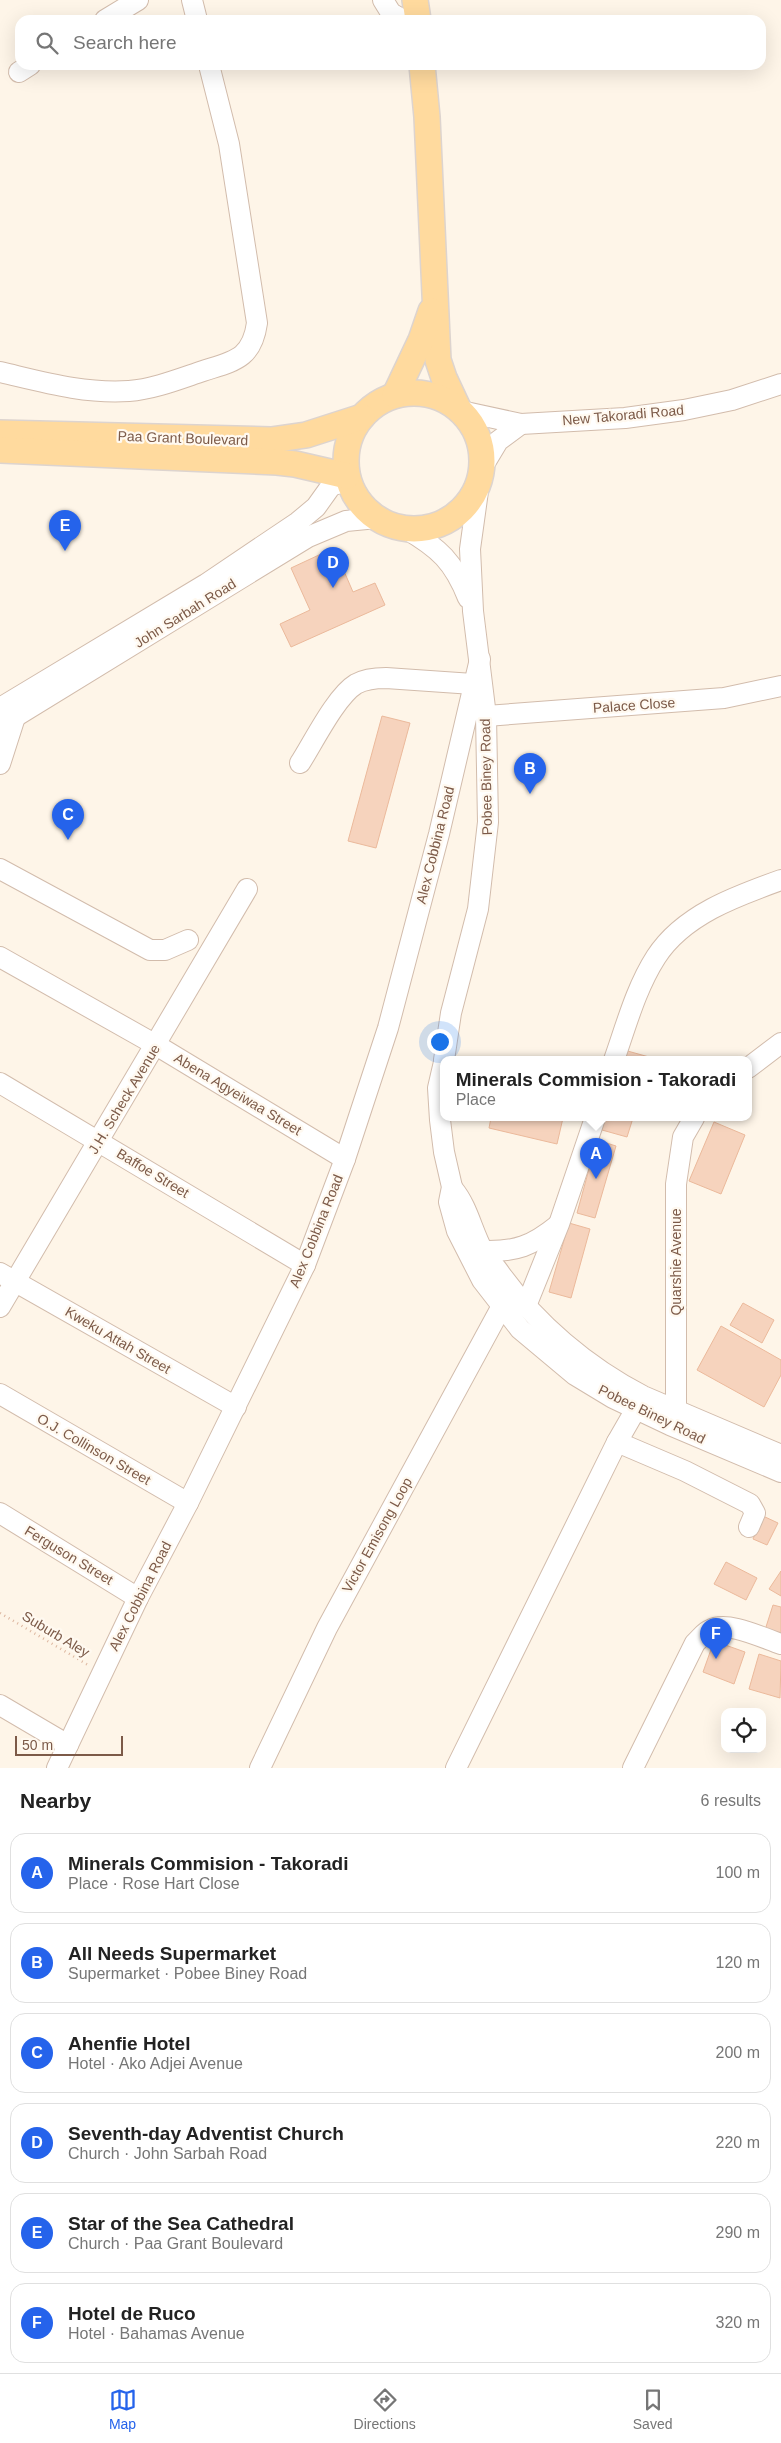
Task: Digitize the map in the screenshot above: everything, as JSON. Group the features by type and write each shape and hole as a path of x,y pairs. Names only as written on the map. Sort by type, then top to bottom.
{"main road":[{"path":"415,0 417,15"},
{"path":"422,70 427,116 438,360 444,378 460,409 479,436 483,451 481,475 473,498 451,519 429,527 406,529 377,518 364,508 354,495 348,478 346,461 347,445 353,430 362,416 371,407 395,395 412,392 444,399 460,409"},
{"path":"395,395 428,324 435,296"},
{"name":"Paa Grant Boulevard","path":"0,433 271,440 306,436 362,416"},
{"name":"Paa Grant Boulevard","path":"0,450 286,463 348,478"}],"street":[{"path":"113,15 138,0"},
{"path":"192,0 196,15"},
{"path":"383,0 391,13 394,15"},
{"path":"0,372 70,389 98,391 130,390 166,384 235,360 247,352 255,339 256,316 229,144 210,70"},
{"name":"New Takoradi Road","path":"460,409 522,424 625,418 684,410 732,400 781,384"},
{"path":"473,611 470,549 481,475 498,441 522,424"},
{"name":"John Sarbah Road","path":"5,717 20,697 206,584 298,522 316,507 331,486 348,478"},
{"name":"John Sarbah Road","path":"5,717 308,537 346,521 377,518"},
{"path":"406,529 429,542 454,566 473,611"},
{"name":"Pobee Biney Road","path":"445,1056 451,1014 478,909 488,822 486,716 473,611"},
{"name":"Alex Cobbina Road","path":"57,1768 138,1598 188,1503 305,1265 345,1159 388,1028 439,834 472,684 480,659"},
{"path":"300,763 343,695 357,683 374,678 386,678 472,684"},
{"name":"Palace Close","path":"486,716 724,698 781,686"},
{"path":"0,764 5,717"},
{"path":"0,869 150,950 165,950 188,940"},
{"path":"615,1056 634,1001 656,957 675,935 701,915 746,893 781,880"},
{"name":"J.H. Scheck Avenue","path":"0,1307 8,1277 99,1140 247,889"},
{"name":"Abena Agyeiwaa Street","path":"0,957 156,1045 345,1159"},
{"path":"752,1065 781,1043"},
{"name":"Pobee Biney Road","path":"440,1079 438,1088 440,1109"},
{"name":"Baffoe Street","path":"0,1083 99,1140 305,1265"},
{"name":"Pobee Biney Road","path":"441,1121 444,1152 452,1186 461,1198 483,1251 515,1296 548,1329 622,1385 781,1455"},
{"path":"526,1306 559,1224 594,1121"},
{"name":"Quarshie Avenue","path":"676,1410 676,1184 684,1137 692,1121"},
{"name":"Pobee Biney Road","path":"452,1186 449,1202 457,1231 482,1280 520,1329 575,1375 613,1398 670,1426 781,1472"},
{"path":"483,1251 506,1252 526,1246 542,1238 559,1224"},
{"name":"Kweku Attah Street","path":"8,1277 236,1407"},
{"name":"Victor Emisong Loop","path":"260,1768 327,1628 502,1306"},
{"name":"O.J. Collinson Street","path":"0,1394 188,1503"},
{"path":"456,1768 617,1442 636,1409"},
{"path":"617,1442 685,1471 750,1504 755,1513 749,1528"},
{"name":"Ferguson Street","path":"0,1513 138,1598"},
{"path":"633,1768 695,1643 709,1630 721,1626 747,1632 781,1644"},
{"path":"0,1705 68,1745"}],"path":[{"name":"Suburb Aley","path":"0,1613 102,1673"}],"building":[{"path":"334,548 353,592 375,583 385,605 291,647 280,624 310,610 291,568"},
{"path":"382,716 410,723 376,848 348,841"},
{"path":"624,1050 645,1056 622,1056"},
{"path":"490,1121 562,1121 557,1144 489,1128"},
{"path":"604,1121 632,1121 627,1137 602,1130"},
{"path":"714,1122 745,1135 721,1194 689,1181"},
{"path":"597,1140 616,1146 595,1218 577,1213"},
{"path":"569,1223 590,1229 571,1298 549,1292"},
{"path":"743,1303 774,1320 762,1343 730,1325"},
{"path":"721,1326 781,1360 781,1375 764,1407 697,1370"},
{"path":"763,1516 778,1523 767,1545 753,1539"},
{"path":"726,1562 757,1578 746,1600 714,1584"},
{"path":"781,1571 781,1596 769,1589"},
{"path":"773,1605 781,1607 781,1635 765,1630"},
{"path":"714,1641 745,1652 734,1684 703,1672"},
{"path":"759,1654 781,1661 780,1698 749,1689"}],"place":[{"name":"Star of the Sea Cathedral","path":"65,551"},
{"name":"Seventh-day Adventist Church","path":"333,588"},
{"name":"All Needs Supermarket","path":"530,794"},
{"name":"Ahenfie Hotel","path":"68,840"},
{"name":"Minerals Commision - Takoradi","path":"596,1179"},
{"name":"Hotel de Ruco","path":"716,1659"}]}
